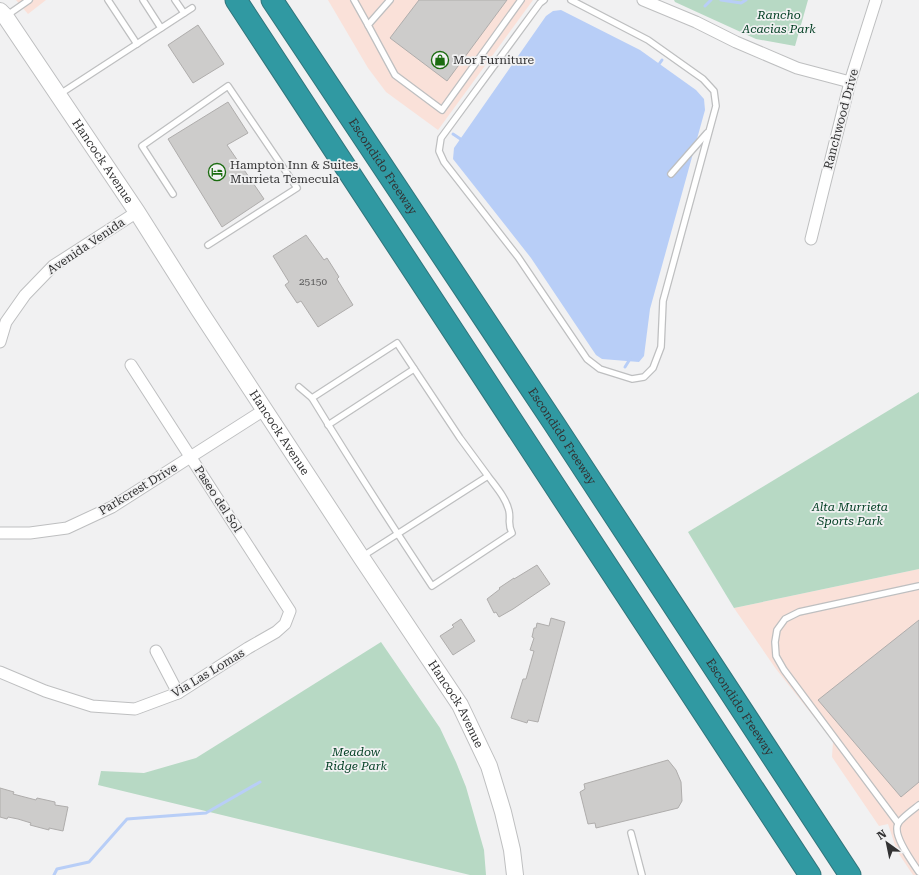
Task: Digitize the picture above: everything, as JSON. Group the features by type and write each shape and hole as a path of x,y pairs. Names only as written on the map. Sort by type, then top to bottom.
{"highway":[{"path":"236,0 810,875"},
{"name":"Escondido Freeway","path":"272,0 553,422 850,875"}],"main road":[{"name":"Hancock Avenue","path":"2,14 137,212 264,410 460,705 489,766 503,812 512,850 515,875"}],"street":[{"name":"Ranchwood Drive","path":"811,239 850,82 876,0"},
{"path":"647,1 797,68 850,82"},
{"name":"Avenida Venida","path":"0,342 6,322 25,295 53,266 137,212"},
{"name":"Paseo del Sol","path":"132,364 290,611 285,624 276,632"},
{"name":"Parkcrest Drive","path":"0,533 30,533 67,528 112,507 264,410"},
{"name":"Via Las Lomas","path":"0,672 45,690 92,706 135,709 178,694 248,648 276,632"},
{"path":"156,650 178,694"}],"lane":[{"path":"2,14 29,0"},
{"path":"108,0 137,44"},
{"path":"143,0 161,28"},
{"path":"176,0 184,13"},
{"path":"354,0 395,75 442,110 521,0"},
{"path":"368,25 390,0"},
{"path":"544,0 540,3 442,138 439,151 444,162 518,257 587,359 600,369 632,379 644,377 653,368 661,347 663,301 716,106 714,91 703,79 648,40 583,3 571,0"},
{"path":"58,95 192,8"},
{"path":"173,194 142,146 228,86 297,188 208,245"},
{"path":"671,174 709,132"},
{"path":"299,387 312,398 432,586 512,533 508,525 509,513 506,501 460,438 397,342 312,398"},
{"path":"328,425 414,368"},
{"path":"361,557 488,476"},
{"path":"898,823 784,670 776,656 775,642 777,630 785,619 799,612 919,586"},
{"path":"919,805 898,823 896,830 898,837 919,872"},
{"path":"631,833 642,875"}],"shaded area":[{"path":"16,0 46,0 28,14"},
{"path":"328,0 533,0 438,130 386,92 368,68"},
{"path":"919,569 919,875 913,875 897,851 888,824 879,826 832,757 833,741 776,669 734,608"}],"green space":[{"name":"Rancho Acacias Park","path":"674,0 808,0 795,46 756,39 675,2"},
{"name":"Alta Murrieta Sports Park","path":"919,392 919,569 734,608 688,532"},
{"name":"Meadow Ridge Park","path":"381,642 440,728 456,762 466,787 484,850 486,875 470,875 98,785 101,771 144,773 196,758"}],"water":[{"path":"561,10 640,50 696,90 704,99 705,110 650,309 644,356 639,362 602,359 596,355 531,258 453,159 454,148 546,16 553,11"}],"building":[{"name":"Mor Furniture","path":"419,0 507,0 447,81 390,38"},
{"path":"198,25 224,64 193,83 168,45"},
{"name":"Hampton Inn & Suites Murrieta Temecula","path":"228,102 248,133 227,145 264,199 222,227 168,139"},
{"path":"306,235 324,260 327,258 339,277 337,279 353,305 318,327 301,301 297,303 285,285 289,282 273,256"},
{"path":"537,565 550,584 499,617 496,612 494,613 487,599 500,589 499,588"},
{"path":"551,618 565,622 538,722 528,720 527,723 511,718 523,679 526,679 534,651 530,650 534,638 532,637 534,628 536,628 537,623 549,626"},
{"path":"461,619 475,641 453,655 440,636 454,627 452,625"},
{"path":"919,620 919,782 901,797 818,700"},
{"path":"668,760 676,770 681,782 682,801 678,808 596,828 595,823 588,824 580,792 585,789 584,784"},
{"path":"0,788 14,792 13,794 36,800 37,798 55,802 55,805 68,807 63,831 49,828 49,830 30,825 31,823 18,819 8,817 7,819 0,817"}],"waterway":[{"path":"705,6 711,0"},
{"path":"721,0 741,3 746,0"},
{"path":"657,67 662,60"},
{"path":"453,134 462,140"},
{"path":"625,367 630,359"},
{"path":"54,875 57,869 89,862 127,819 206,813 260,782"}],"place":[{"name":"Mor Furniture","path":"440,60"},
{"name":"Hampton Inn & Suites Murrieta Temecula","path":"217,172"}]}
